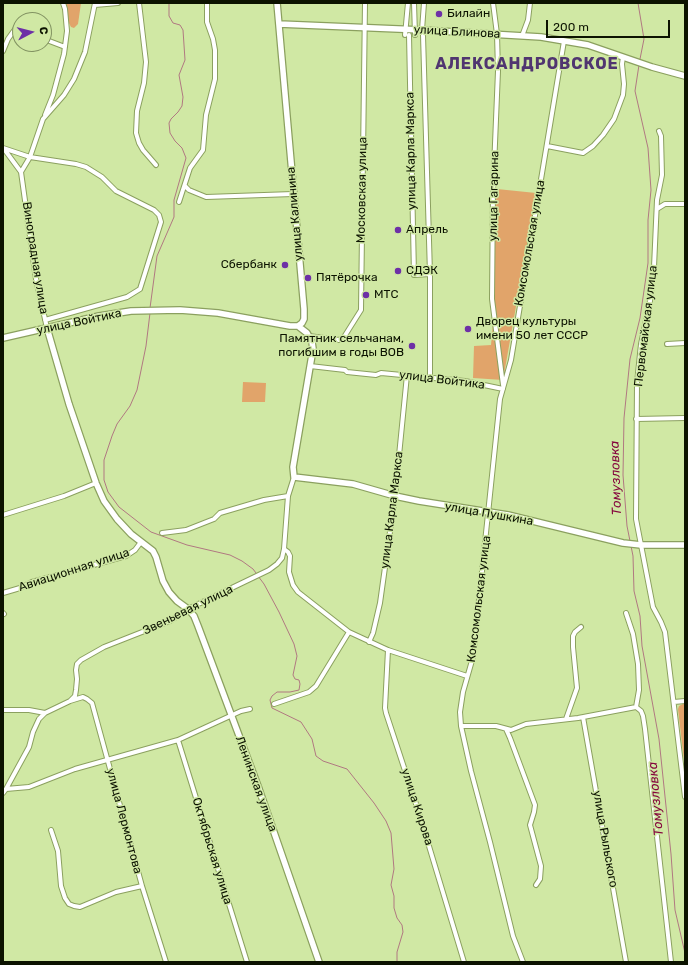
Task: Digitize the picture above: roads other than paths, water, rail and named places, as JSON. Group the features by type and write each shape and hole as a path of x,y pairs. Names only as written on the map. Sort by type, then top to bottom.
{"main road":[{"name":"улица Калинина","path":"277,3 304,309 304,319 298,326"},
{"name":"улица Блинова","path":"279,24 365,27 406,33 497,34 564,41 588,45 652,67 685,76"},
{"name":"улица Войтика","path":"3,338 99,316 131,311 180,310 218,313 290,326 298,326"},
{"path":"294,477 294,467 312,349 312,342 309,336 304,329 298,326"},
{"name":"Виноградная улица","path":"47,328 68,404 96,483 104,501 117,519 131,534 153,552 156,557 163,581 169,592 177,601 188,609"},
{"name":"улица Пушкина","path":"294,477 353,484 395,496 442,506 508,515 623,543 640,545 685,545"},
{"name":"Ленинская улица","path":"188,609 194,616 198,626 259,789 319,962"}],"street":[{"path":"3,148 22,172 30,157 53,95 65,47 67,32 63,3"},
{"path":"43,119 64,95 74,80 85,52 95,4 118,3"},
{"path":"139,3 146,62 144,83 137,111 136,133 143,150 156,165"},
{"path":"179,202 190,168 203,150 206,115 215,79 215,50 213,38 207,22 207,3"},
{"name":"Московская улица","path":"309,336 339,340 344,337 361,310 365,3"},
{"name":"улица Карла Маркса","path":"408,3 406,33 414,274 430,274"},
{"path":"414,3 415,32"},
{"name":"улица Карла Маркса","path":"424,3 423,32 430,274 430,377"},
{"name":"улица Гагарина","path":"493,3 497,34 498,71 492,299 503,389"},
{"path":"522,36 528,20 530,3"},
{"path":"3,51 12,32"},
{"name":"Комсомольская улица","path":"523,962 513,936 471,771 461,726 460,712 463,692 473,657 499,404 510,360 564,41"},
{"path":"52,42 65,47"},
{"path":"547,146 583,152 593,146 603,135 614,118 623,95 623,57"},
{"name":"Первомайская улица","path":"659,132 662,136 662,175 656,209 654,267 650,301 641,344 637,383 636,519 652,606 665,632 685,797"},
{"path":"3,148 30,157 86,167 102,177 116,191 154,210 159,215 161,222 140,289 127,297 45,320"},
{"name":"Виноградная улица","path":"22,172 36,279 47,328"},
{"path":"185,186 189,190 206,197 293,194"},
{"path":"656,209 665,204 685,204"},
{"path":"667,344 685,343"},
{"name":"улица Войтика","path":"310,366 376,375 381,373 465,381 503,389"},
{"name":"улица Карла Маркса","path":"369,642 373,633 380,602 395,496 407,375"},
{"path":"636,419 685,418"},
{"path":"294,477 288,496 284,549 290,556 290,578 295,588 349,632 388,650 468,676"},
{"path":"3,515 64,496 96,483"},
{"path":"162,533 186,530 214,519 220,513 264,500 288,496"},
{"name":"Авиационная улица","path":"3,593 20,588 32,582 126,556 135,550 141,542"},
{"name":"Звеньевая улица","path":"70,701 75,696 77,664 81,660 104,647 170,621 188,609 264,572 277,564 282,558 284,549"},
{"path":"626,613 638,664 639,690 636,707"},
{"path":"566,719 577,688 573,636 581,627"},
{"path":"274,704 310,692 316,686 349,632"},
{"name":"улица Кирова","path":"388,650 386,713 419,813 464,962"},
{"name":"улица Лермонтова","path":"70,701 84,697 92,703 142,886 166,962"},
{"path":"3,793 29,747 39,719 45,713 70,701"},
{"path":"674,702 685,701"},
{"path":"461,726 496,726 511,730 533,723 583,717 636,707 641,711 645,729 671,962"},
{"path":"6,789 29,787 75,769 178,740 241,711 250,709"},
{"path":"3,710 29,710 45,713"},
{"name":"улица Рыльского","path":"583,717 626,962"},
{"path":"506,729 534,805 534,812 530,824 541,873 540,879 536,885"},
{"name":"Октябрьская улица","path":"178,740 247,962"},
{"path":"51,830 58,851 61,886 65,898 70,904 80,907 86,906 97,899 116,892 142,886"}],"waterway":[{"path":"150,308 157,256 174,217 174,200 186,158 182,148 170,133 169,123 182,106 183,97 179,75 185,60 183,30 180,25 173,23 169,16 169,3"},
{"name":"Томузловка","path":"638,3 644,39 640,59"},
{"name":"Томузловка","path":"630,541 627,526 623,475 624,418 630,359 640,318 648,263 648,220 651,190 648,148 635,91 639,65"},
{"path":"150,313 146,346 137,390 130,406 117,424 104,460 104,480 108,492 119,507 151,532 187,545 230,555 242,561 256,573"},
{"name":"Томузловка","path":"631,546 633,556 634,591 640,616 642,646 659,739 671,854 675,910 685,953"},
{"path":"258,576 279,612 294,644 297,656 293,675 295,679 299,680 300,684 299,690 277,692 272,696 270,700 272,708 301,722 312,739 316,756 323,761 347,769 374,803 386,821 391,833 394,869 391,885 394,896 394,908 397,918 402,925 403,932 397,952 397,962"}],"place":[{"name":"Билайн","path":"439,14"},
{"name":"Апрель","path":"398,230"},
{"name":"Сбербанк","path":"285,265"},
{"name":"СДЭК","path":"398,271"},
{"name":"Пятёрочка","path":"308,278"},
{"name":"МТС","path":"366,295"},
{"name":"Дворец культуры имени 50 лет СССР","path":"468,329"},
{"name":"Памятник сельчанам, погибшим в годы ВОВ","path":"412,346"}],"district":[{"name":"АЛЕКСАНДРОВСКОЕ","path":"527,64"}]}
